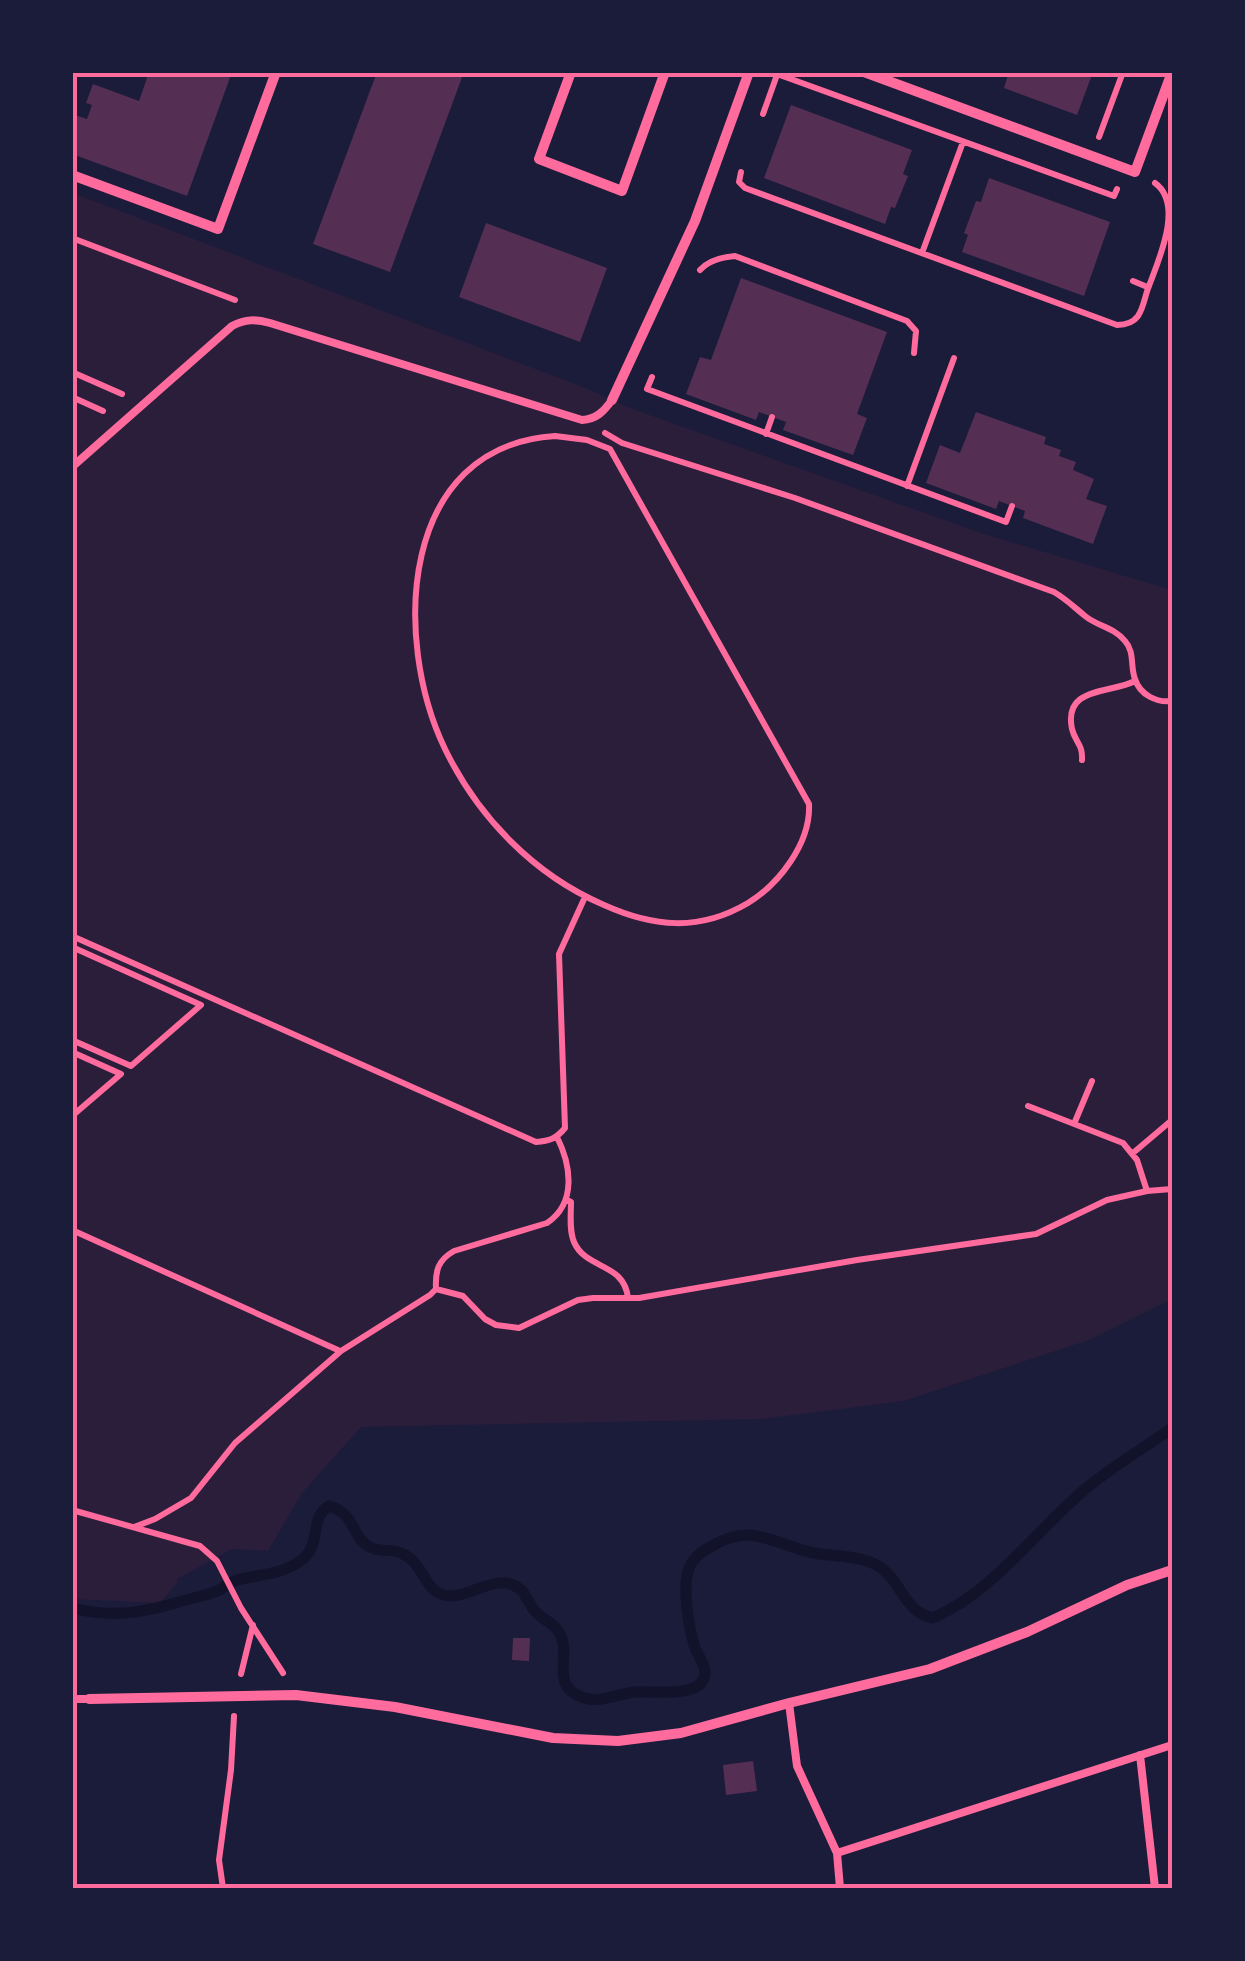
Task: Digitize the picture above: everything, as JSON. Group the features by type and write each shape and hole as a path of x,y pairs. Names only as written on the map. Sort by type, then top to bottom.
{"street":[{"path":"72,175 218,228 276,72"},
{"path":"572,72 539,159 622,190 665,72"},
{"path":"612,400 695,221 749,72"},
{"path":"864,72 1136,172 1172,72"},
{"path":"89,1699 296,1695 395,1707 553,1738 618,1741 682,1733 930,1669 1027,1632 1127,1585 1172,1570"}],"lane":[{"path":"72,466 243,320 255,319 582,420 600,414 612,400"},
{"path":"72,1699 89,1699"},
{"path":"789,1703 798,1766 837,1853 840,1888"},
{"path":"837,1853 1172,1745"},
{"path":"1140,1755 1154,1888"}],"path":[{"path":"1082,133 1098,139 1123,72"},
{"path":"758,126 778,73 1114,196 1119,183"},
{"path":"922,253 964,142"},
{"path":"745,161 739,178 745,188 1117,325 1138,315 1166,239 1166,193 1153,182"},
{"path":"72,238 247,304 255,319"},
{"path":"697,277 704,265 735,256 906,321 916,331 914,353"},
{"path":"1133,281 1144,286"},
{"path":"907,486 954,358"},
{"path":"72,372 144,403"},
{"path":"654,373 647,389 766,434 1006,522 1012,506"},
{"path":"72,397 125,420"},
{"path":"766,434 772,417"},
{"path":"582,420 622,443 795,498 1054,592 1125,640 1135,681 1142,691 1151,698 1172,701"},
{"path":"530,438 587,440 610,449 808,804 805,828 788,864 775,882 736,910 706,921 679,924 647,921 586,897 537,866 508,839 473,796 432,717 419,657 416,604 431,521 452,485 487,454 530,438"},
{"path":"1082,760 1082,748 1072,732 1078,700 1088,693 1135,681"},
{"path":"72,936 536,1142 548,1142 565,1128 559,954 586,897"},
{"path":"72,948 201,1005 131,1066 72,1040"},
{"path":"72,1052 120,1074 72,1116"},
{"path":"1074,1124 1092,1081"},
{"path":"1028,1106 1123,1144 1133,1153 1148,1191"},
{"path":"1133,1153 1172,1120"},
{"path":"436,1289 438,1266 454,1250 547,1223 560,1213 567,1200 567,1156 557,1137"},
{"path":"134,1527 191,1498 235,1443 341,1352 436,1289 464,1296 496,1325 519,1328 578,1300 663,1294 1036,1234 1107,1200 1172,1189"},
{"path":"567,1200 571,1202 575,1244 617,1274 626,1286 628,1298"},
{"path":"72,1230 341,1352"},
{"path":"72,1510 200,1546 217,1561 241,1608 296,1695"},
{"path":"223,1888 220,1860 236,1696 252,1625"}],"shaded area":[{"path":"73,193 630,408 984,534 1172,590 1172,1299 1089,1340 904,1401 762,1419 361,1427 302,1493 268,1551 232,1549 177,1579 160,1603 73,1599"}],"building":[{"path":"149,72 232,72 187,196 72,154 72,114 87,119 92,105 86,103 93,84 139,101"},
{"path":"377,72 464,72 390,272 313,244"},
{"path":"1009,72 1093,72 1077,115 1004,88"},
{"path":"791,105 912,150 903,174 908,176 885,224 764,178"},
{"path":"989,178 1110,222 1084,296 962,252 968,235 964,233"},
{"path":"486,223 607,268 580,342 459,297"},
{"path":"741,278 887,332 857,414 867,418 853,455 783,430 786,422 759,412 756,420 686,394 700,357 711,360"},
{"path":"976,412 1046,437 1044,444 1061,450 1059,456 1076,462 1073,470 1094,479 1086,499 1107,506 1093,544 1023,518 1025,511 999,501 996,509 926,483 940,445 960,453"},
{"path":"513,1638 530,1638 529,1661 512,1660"},
{"path":"753,1761 757,1791 726,1795 723,1765"}],"waterway":[{"path":"72,1608 101,1613 139,1611 287,1568 309,1552 319,1517 329,1506 345,1515 370,1547 399,1552 412,1560 441,1594 461,1595 502,1583 521,1590 535,1612 560,1634 564,1679 574,1693 598,1699 636,1692 683,1691 702,1682 705,1673 688,1618 687,1574 697,1557 716,1544 748,1535 814,1553 865,1560 887,1573 916,1610 933,1618 975,1593 1083,1491 1172,1428"}]}
